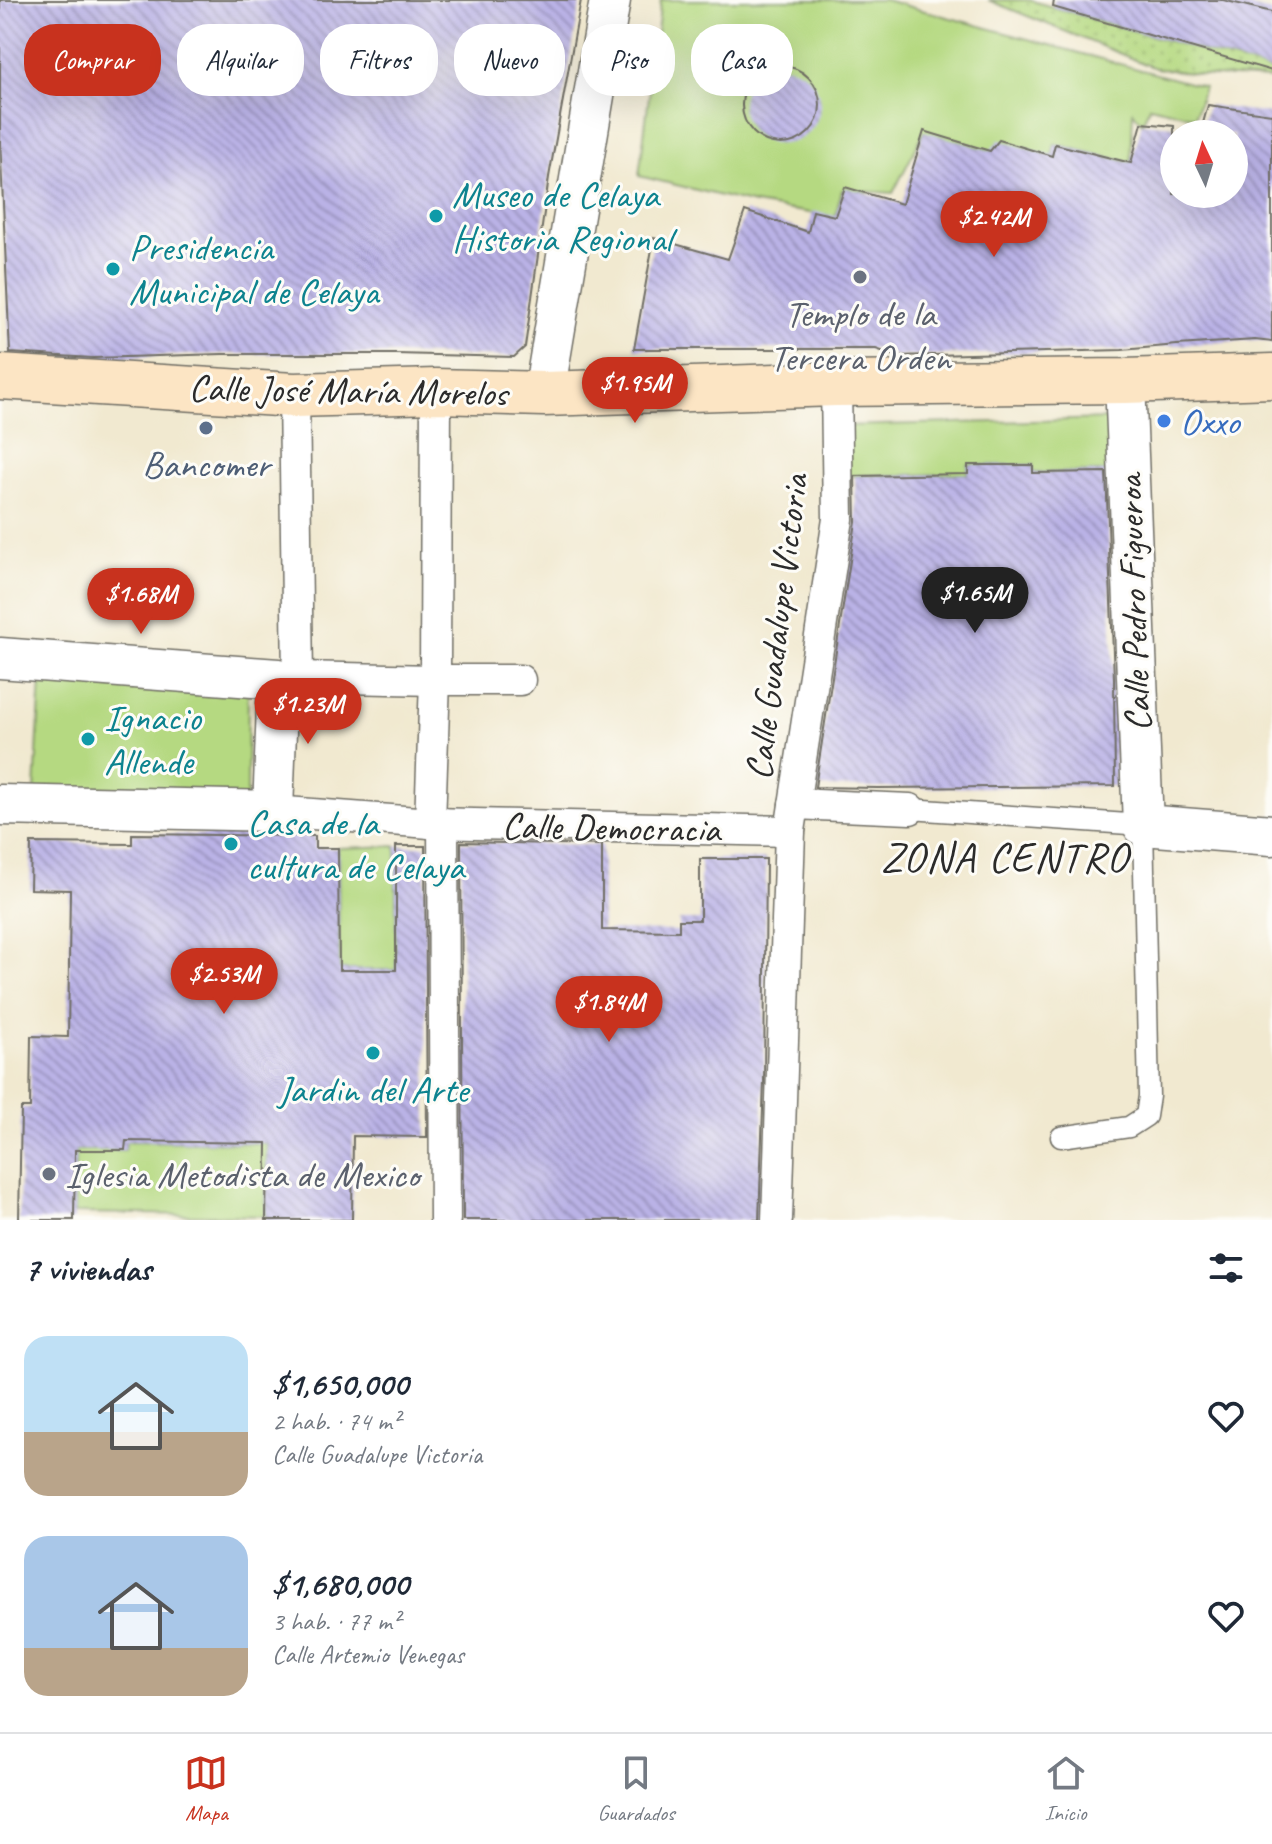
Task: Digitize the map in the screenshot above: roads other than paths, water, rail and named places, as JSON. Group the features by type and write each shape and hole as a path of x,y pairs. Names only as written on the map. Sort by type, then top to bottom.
{"main road":[{"name":"Calle José María Morelos","path":"0,377 294,395 436,391 544,394 836,384 1272,376"}],"street":[{"path":"544,394 610,0"},
{"name":"Calle Pedro Figueroa","path":"1125,381 1143,825"},
{"name":"Calle Guadalupe Victoria","path":"777,1220 792,818 838,519 836,384"},
{"path":"436,391 435,680 445,1220"},
{"path":"273,811 288,678 294,395"},
{"path":"0,658 288,678 520,680"},
{"name":"Calle Democracia","path":"0,805 273,811 437,823 792,818 910,809"},
{"path":"1143,825 1272,835"}],"lane":[{"path":"910,809 1143,825 1149,1096 1146,1116 1129,1127 1061,1137"}],"place":[{"name":"Museo de Celaya Historia Regional","path":"436,216"},
{"name":"Presidencia Municipal de Celaya","path":"113,269"},
{"name":"Templo de la Tercera Orden","path":"860,277"},
{"name":"Oxxo","path":"1164,421"},
{"name":"Bancomer","path":"206,428"},
{"name":"Ignacio Allende","path":"88,739"},
{"name":"Casa de la cultura de Celaya","path":"231,844"},
{"name":"Jardin del Arte","path":"373,1053"},
{"name":"Iglesia Metodista de Mexico","path":"49,1174"}],"district":[{"name":"ZONA CENTRO","path":"1005,856"}]}
